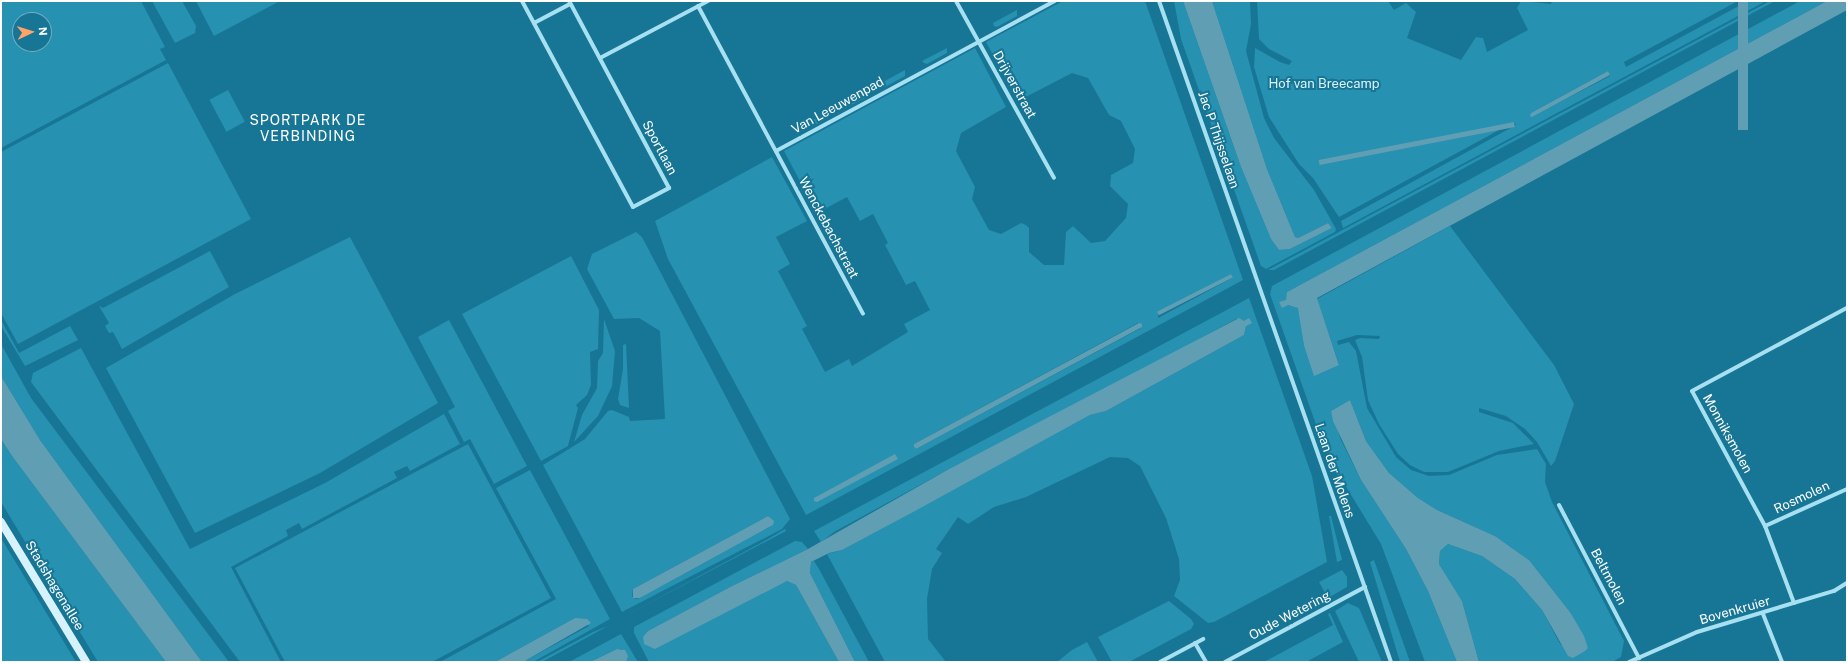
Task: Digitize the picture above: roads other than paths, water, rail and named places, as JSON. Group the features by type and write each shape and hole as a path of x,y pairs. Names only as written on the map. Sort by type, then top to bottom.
{"main road":[{"name":"Stadshagenallee","path":"1,522 86,662"}],"street":[{"name":"Sportlaan","path":"522,1 534,24 633,207 669,188 570,2 534,24"},
{"path":"600,58 708,1"},
{"name":"Drijverstraat","path":"956,1 1054,178"},
{"name":"Van Leeuwenpad","path":"776,151 978,41 1055,1"},
{"name":"Jac P Thijsselaan","path":"1159,1 1259,286"},
{"path":"698,6 776,151"},
{"name":"Wenckebachstraat","path":"776,151 863,314"},
{"name":"Laan der Molens","path":"1259,286 1391,662"},
{"name":"Monniksmolen","path":"1794,603 1765,526 1692,391 1847,308"},
{"name":"Rosmolen","path":"1765,526 1847,489"},
{"name":"Beltmolen","path":"1559,505 1639,658"},
{"name":"Bovenkruier","path":"1629,662 1697,632 1763,614 1834,591 1847,583"},
{"name":"Oude Wetering","path":"1225,662 1365,587"},
{"path":"1763,614 1782,662"},
{"path":"1160,662 1202,640"},
{"path":"1195,643 1206,662"}],"district":[{"name":"SPORTPARK DE VERBINDING","path":"308,128"}],"park label":[{"name":"Hof van Breecamp","path":"1324,84"}]}
